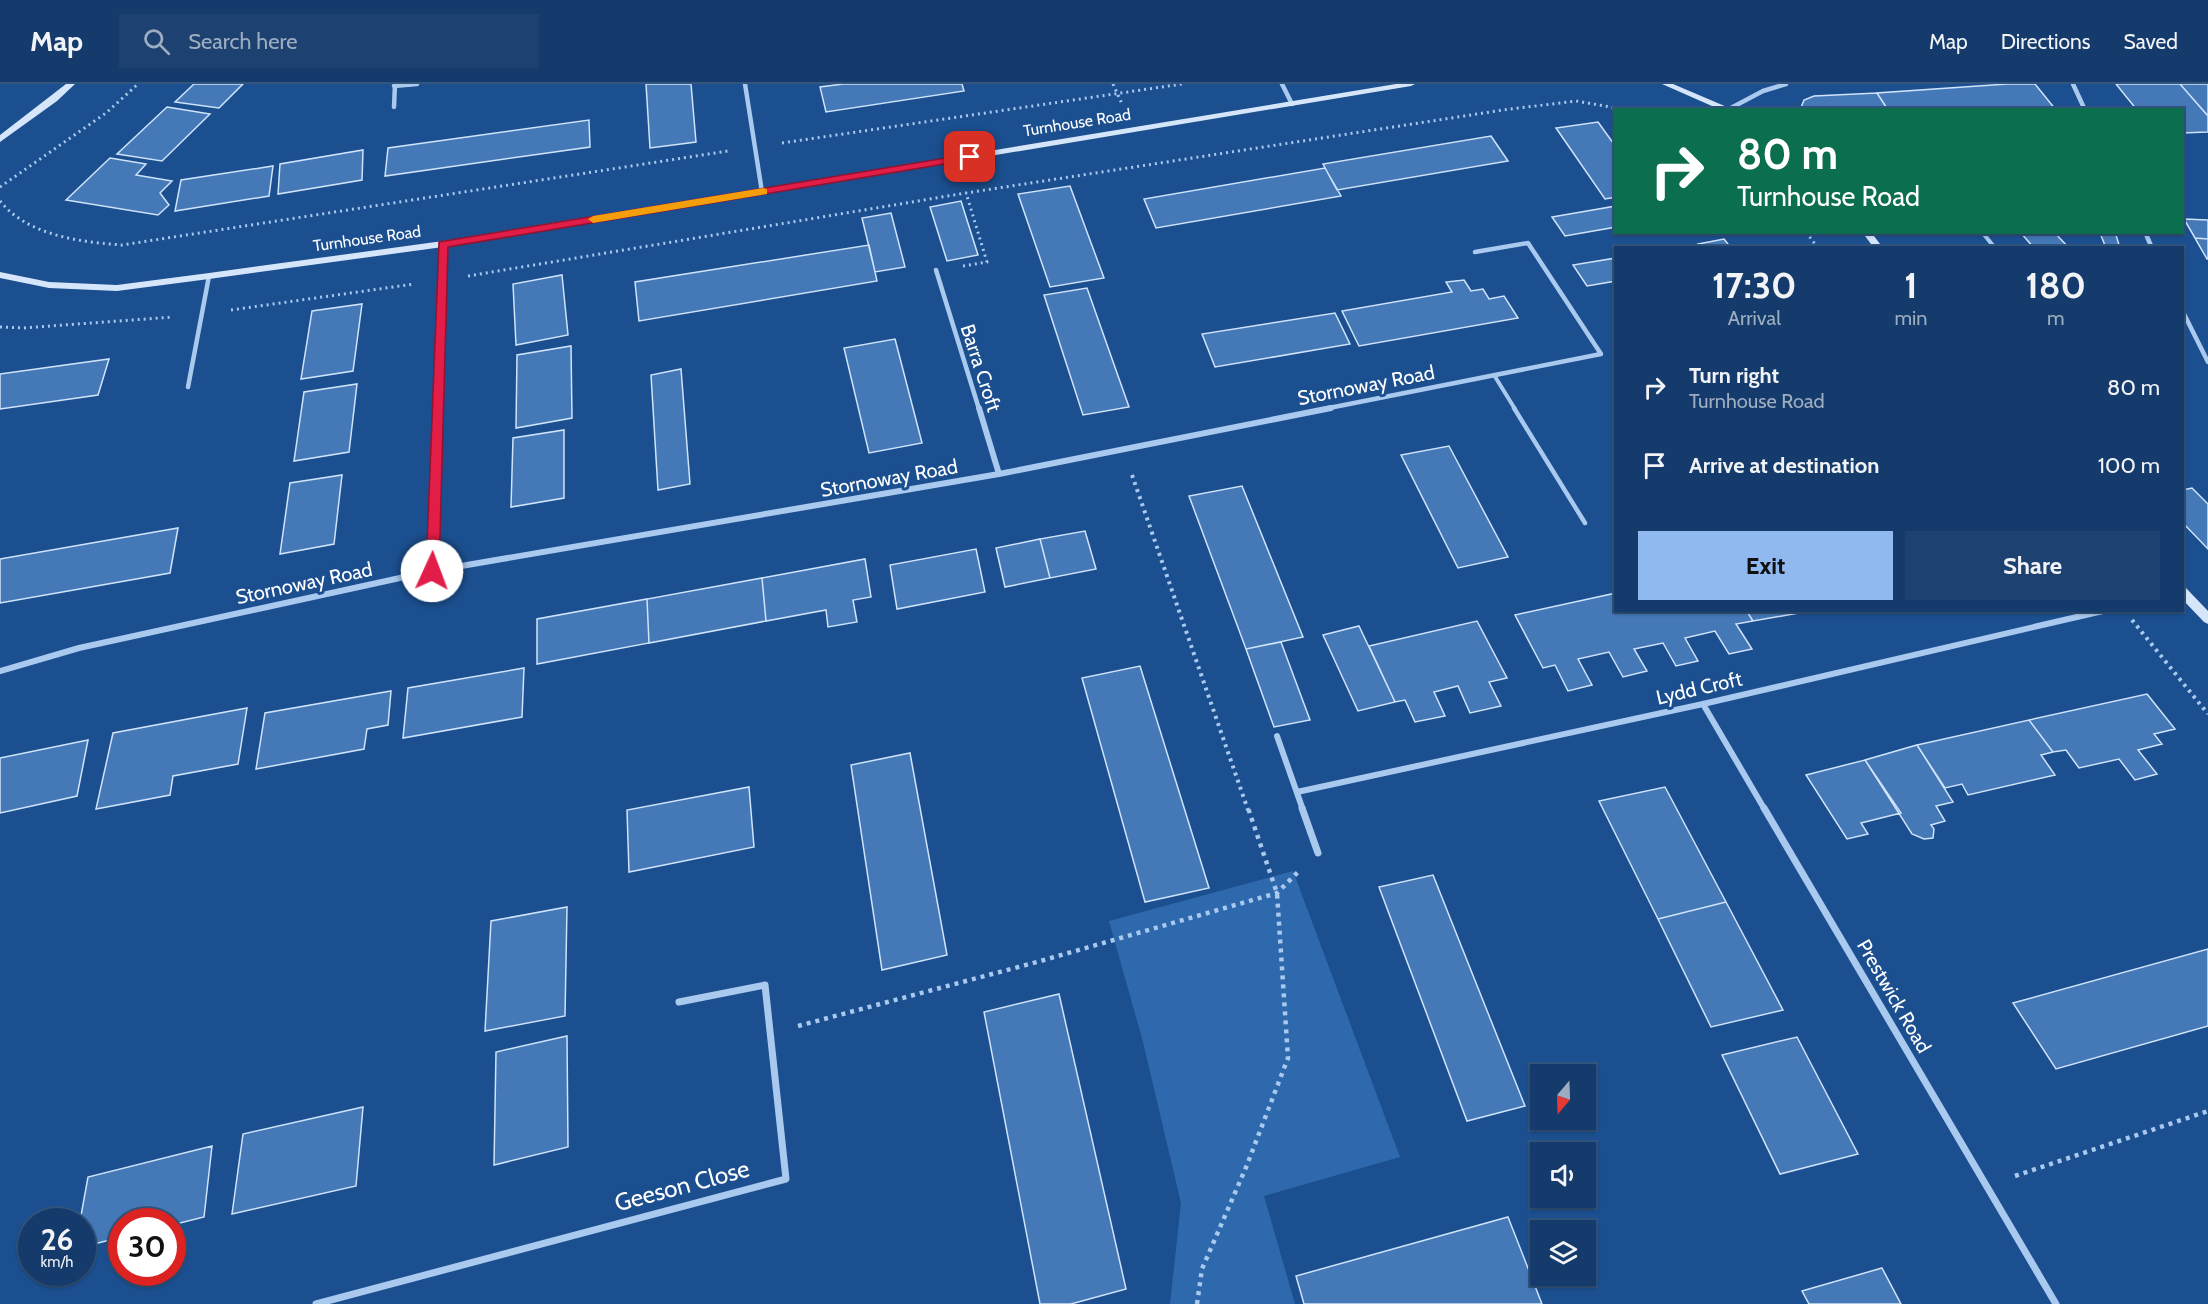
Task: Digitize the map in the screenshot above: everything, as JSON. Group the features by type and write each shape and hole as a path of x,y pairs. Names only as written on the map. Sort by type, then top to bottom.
{"street":[{"path":"0,139 71,84"},
{"path":"394,107 395,85 417,84"},
{"path":"745,84 762,192"},
{"path":"1282,84 1292,104"},
{"name":"Turnhouse Road","path":"0,275 49,285 117,288 209,276 443,244 1412,84"},
{"path":"1666,84 1726,108"},
{"path":"1731,108 1763,91 1786,84"},
{"path":"2073,84 2084,108"},
{"path":"1868,234 1877,246"},
{"name":"Stornoway Road","path":"0,671 79,648 432,571 999,474 1602,354 1528,243 1475,252"},
{"path":"432,571 443,244"},
{"name":"Barra Croft","path":"936,270 999,474"},
{"path":"188,387 209,276"},
{"path":"2184,314 2208,362"},
{"path":"2184,593 2208,619"},
{"name":"Lydd Croft","path":"1297,792 1703,704 2098,612"},
{"name":"Prestwick Road","path":"1703,704 2056,1304"},
{"path":"1277,736 1318,853"},
{"name":"Geeson Close","path":"316,1304 786,1179 765,986 679,1002"}],"lane":[{"path":"1984,234 1993,246"},
{"path":"1494,375 1585,523"}],"path":[{"path":"0,187 27,166 86,129 138,84"},
{"path":"1113,84 1118,94"},
{"path":"0,201 6,209 51,235 80,242 122,245 755,147 1182,84"},
{"path":"0,327 23,328 203,314 440,281 966,193 1503,110 1576,102 1615,108"},
{"path":"936,270 987,262 966,193"},
{"path":"0,213 6,209"},
{"path":"1123,449 1278,893 1288,1058 1248,1165 1202,1269 1197,1304"},
{"path":"2131,619 2208,714"},
{"path":"770,1033 1038,962 1278,893 1318,853"},
{"path":"1986,1186 2208,1111"}],"shaded area":[{"path":"1293,871 1400,1157 1264,1196 1295,1304 1170,1304 1181,1203 1143,1042 1109,921"}],"building":[{"path":"194,84 243,84 219,108 175,102"},
{"path":"646,84 691,84 696,142 650,148"},
{"path":"843,84 962,84 964,91 826,112 820,87"},
{"path":"2035,84 2054,108 1887,108 1877,93"},
{"path":"2116,84 2180,84 2208,116 2208,132 2184,133 2184,108 2135,108"},
{"path":"2180,84 2208,84 2208,116"},
{"path":"1877,93 1887,108 1801,108 1804,100 1814,96"},
{"path":"167,107 210,114 162,161 117,154"},
{"path":"589,120 590,147 385,176 388,148"},
{"path":"1598,122 1614,144 1614,197 1605,199 1556,128"},
{"path":"1491,136 1508,161 1337,190 1323,164"},
{"path":"363,150 362,180 278,194 280,164"},
{"path":"110,158 146,164 136,175 172,181 160,193 169,205 158,215 66,200"},
{"path":"273,166 269,196 175,211 181,180"},
{"path":"1325,168 1341,196 1156,228 1144,199"},
{"path":"1070,186 1104,278 1050,287 1018,194"},
{"path":"961,201 978,255 947,261 930,207"},
{"path":"1614,206 1614,227 1565,236 1552,217"},
{"path":"891,213 905,267 875,272 862,218"},
{"path":"2184,219 2208,220 2208,239 2195,238"},
{"path":"2022,234 2056,234 2067,246 2032,246"},
{"path":"2100,234 2116,235 2119,246 2105,246"},
{"path":"2195,238 2208,239 2208,259 2207,259"},
{"path":"1724,239 1729,246 1700,246 1698,244"},
{"path":"869,245 877,281 639,321 635,282"},
{"path":"1614,258 1614,281 1587,286 1573,265"},
{"path":"562,275 568,335 516,345 513,284"},
{"path":"1464,280 1471,291 1483,289 1489,299 1504,296 1518,318 1359,346 1342,311 1452,292 1446,282"},
{"path":"1087,288 1129,407 1083,415 1044,295"},
{"path":"362,304 353,371 301,379 312,311"},
{"path":"1335,313 1350,344 1215,367 1202,334"},
{"path":"895,339 922,443 869,453 844,348"},
{"path":"571,346 572,418 516,428 517,355"},
{"path":"109,359 98,395 0,409 0,374"},
{"path":"681,369 690,484 658,490 651,375"},
{"path":"357,384 349,452 294,461 304,392"},
{"path":"564,430 564,498 511,507 513,438"},
{"path":"1449,446 1508,557 1458,568 1401,455"},
{"path":"342,475 334,544 280,554 290,483"},
{"path":"1242,486 1303,637 1246,649 1189,496"},
{"path":"2192,488 2208,504 2208,549 2184,524 2184,490"},
{"path":"178,528 170,573 0,603 0,559"},
{"path":"1085,531 1096,569 1050,578 1040,539"},
{"path":"1040,539 1050,578 1005,587 996,548"},
{"path":"976,549 985,592 897,609 890,565"},
{"path":"865,559 871,597 853,600 857,622 828,627 826,610 766,621 762,578"},
{"path":"762,578 766,621 649,643 647,599"},
{"path":"1614,593 1614,612 1747,612 1753,621 1736,624 1752,649 1729,654 1715,631 1685,638 1698,661 1676,666 1663,643 1634,649 1647,671 1623,677 1609,652 1578,659 1592,685 1568,691 1555,665 1543,668 1515,615"},
{"path":"647,599 649,643 537,664 537,619"},
{"path":"1747,612 1799,613 1753,621"},
{"path":"1477,621 1507,678 1489,682 1501,706 1470,713 1458,686 1434,692 1445,716 1415,722 1405,700 1395,702 1369,646"},
{"path":"1359,626 1395,702 1358,711 1323,635"},
{"path":"1281,642 1310,720 1274,727 1246,649"},
{"path":"1140,666 1209,888 1145,902 1082,678"},
{"path":"524,668 522,717 403,738 408,688"},
{"path":"391,691 388,725 367,729 364,749 256,769 265,713"},
{"path":"2147,694 2175,729 2154,734 2162,744 2138,750 2157,774 2135,780 2119,759 2079,768 2066,750 2053,752 2029,720"},
{"path":"247,708 238,764 173,776 170,795 96,809 113,733"},
{"path":"2029,720 2053,752 2041,755 2055,775 1968,795 1962,784 1945,788 1917,745"},
{"path":"88,740 77,796 0,813 0,758"},
{"path":"1917,745 1953,802 1936,806 1945,821 1931,825 1934,829 1933,838 1924,839 1912,834 1865,760"},
{"path":"910,753 947,955 882,970 851,765"},
{"path":"1865,760 1901,813 1861,823 1868,834 1847,839 1806,775"},
{"path":"749,787 754,847 629,872 627,810"},
{"path":"1665,787 1726,902 1658,919 1599,801"},
{"path":"1433,875 1525,1106 1467,1121 1379,887"},
{"path":"1726,902 1783,1010 1711,1027 1658,919"},
{"path":"567,907 565,1016 485,1031 491,921"},
{"path":"2208,949 2208,1026 2056,1069 2013,1003"},
{"path":"1059,994 1126,1289 1071,1304 1040,1304 984,1012"},
{"path":"567,1036 568,1147 494,1165 496,1052"},
{"path":"1797,1037 1858,1154 1780,1174 1722,1055"},
{"path":"363,1107 356,1186 232,1214 243,1134"},
{"path":"212,1146 204,1217 186,1222 186,1208 108,1208 108,1240 96,1244 96,1208 82,1208 88,1177"},
{"path":"1508,1217 1530,1273 1530,1286 1535,1286 1542,1304 1304,1304 1296,1276"},
{"path":"1882,1268 1901,1304 1809,1304 1802,1291"}],"slow traffic":[{"path":"593,219 763,192"}],"route":[{"path":"432,571 443,244 970,157"}]}
